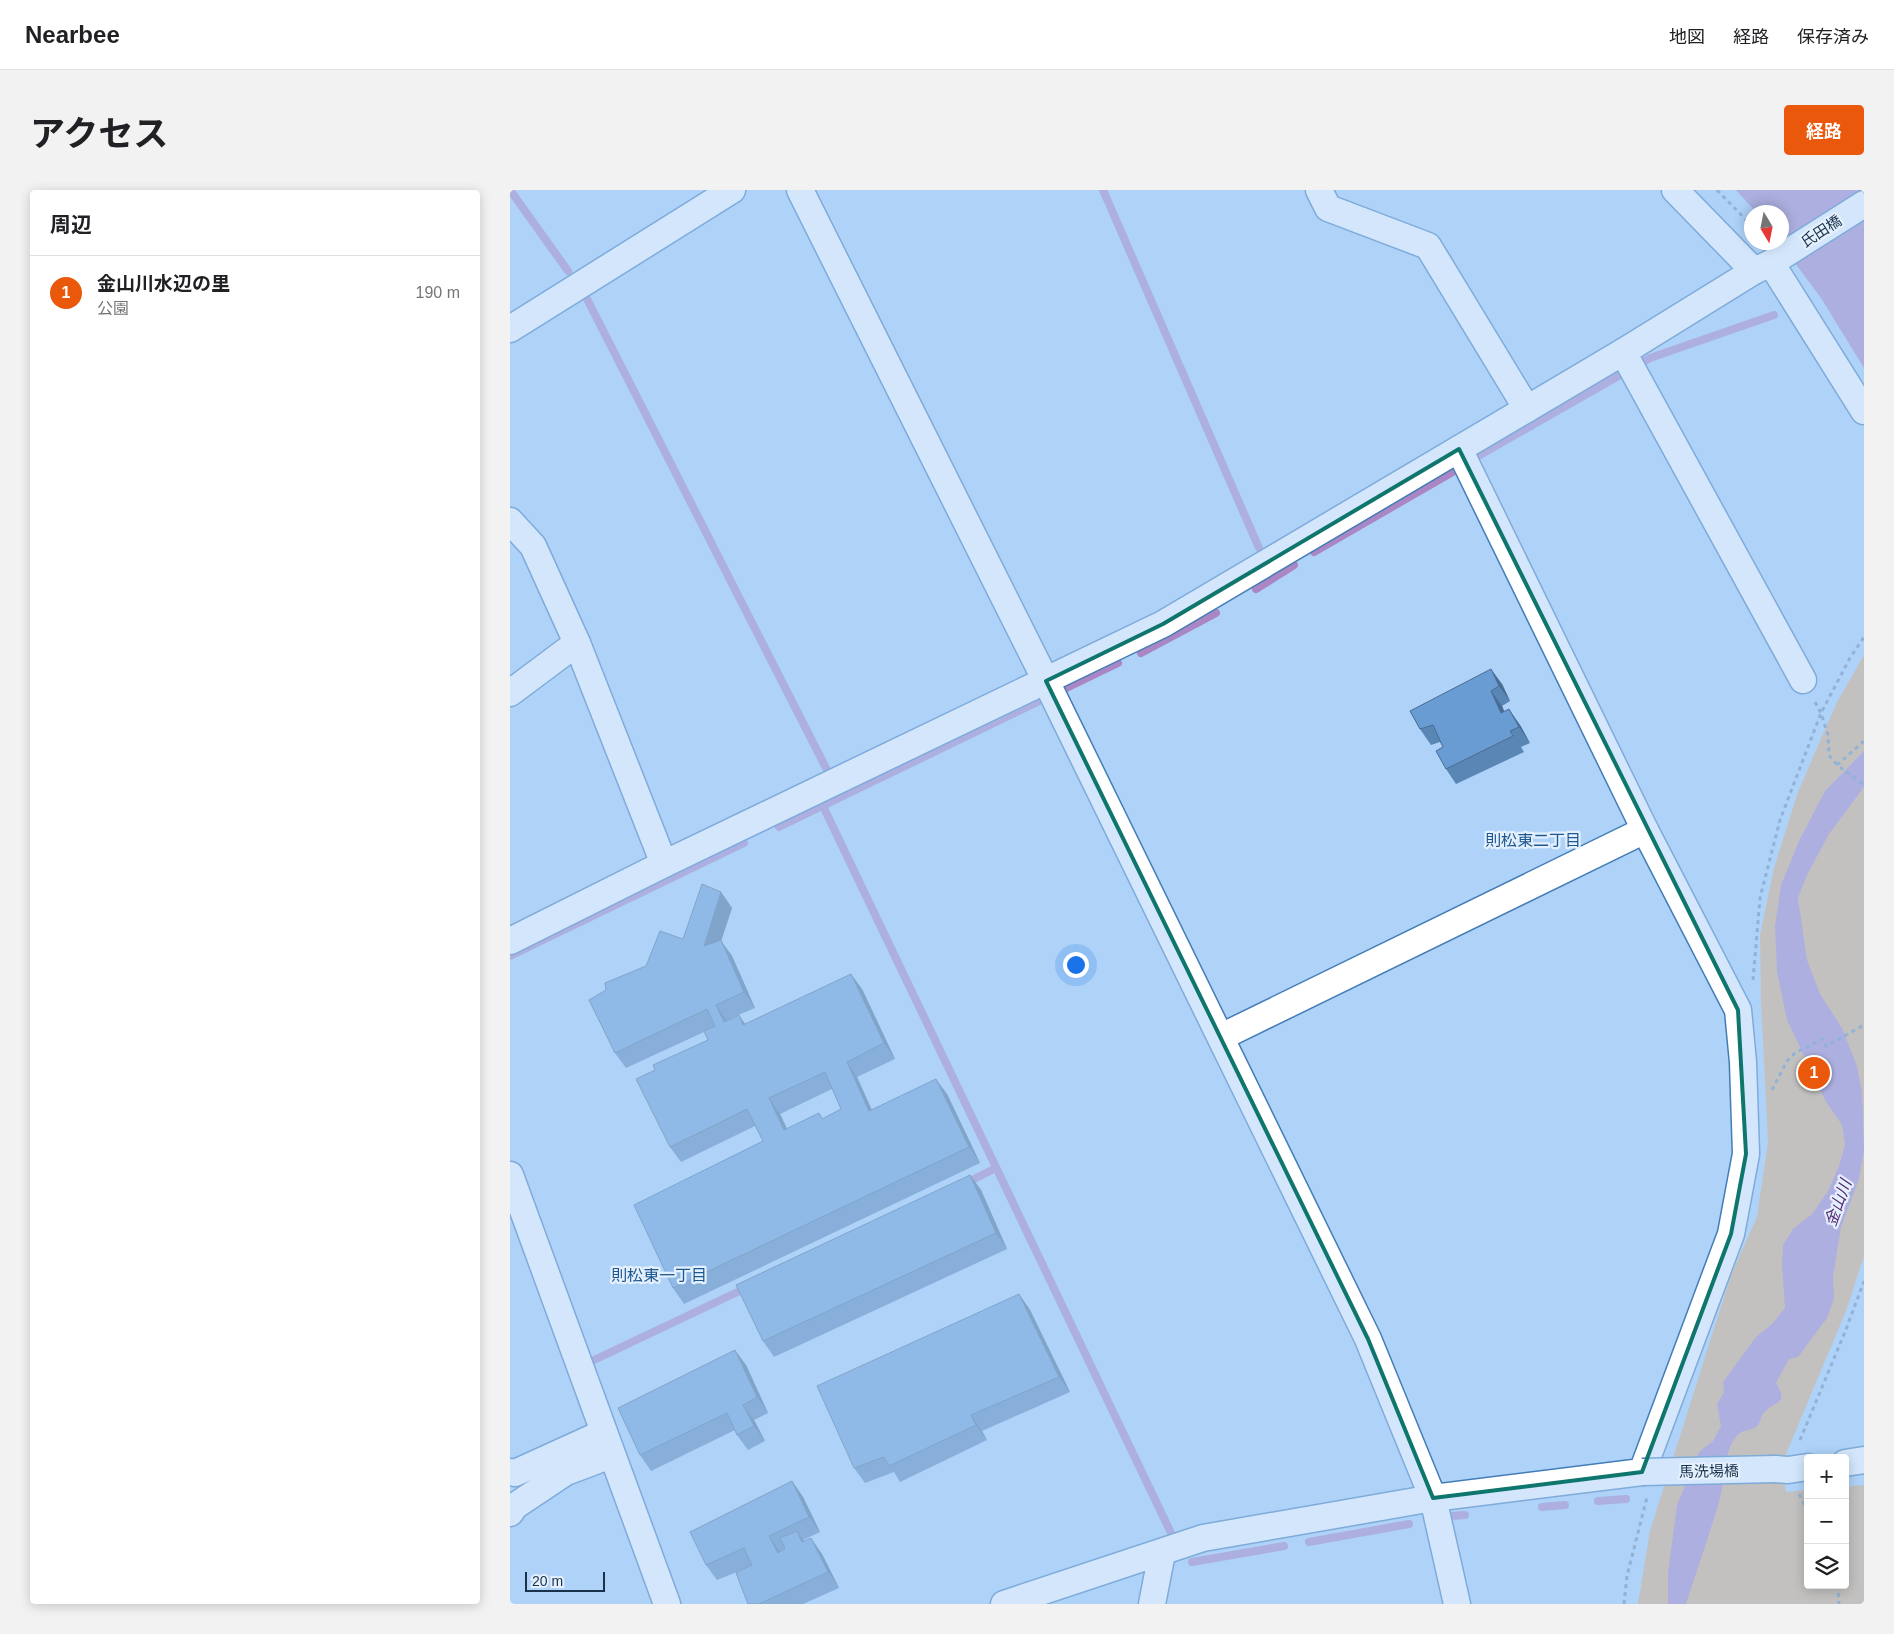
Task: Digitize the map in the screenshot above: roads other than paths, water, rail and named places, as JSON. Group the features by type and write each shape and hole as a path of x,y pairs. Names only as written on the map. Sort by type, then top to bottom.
{"street":[{"path":"510,329 732,190"},
{"path":"800,190 1222,1037 1368,1339 1433,1498 1457,1604"},
{"path":"1319,190 1328,208 1428,246 1526,409"},
{"path":"1675,190 1768,264 1864,411"},
{"name":"氏田橋","path":"510,941 664,864 1163,624 1624,352 1864,204"},
{"path":"1624,352 1803,680"},
{"path":"1459,448 1645,830 1738,1010 1743,1062 1746,1154 1730,1234 1642,1472"},
{"path":"510,521 533,546 577,643 664,864"},
{"path":"510,693 577,643"},
{"path":"1222,1037 1645,830"},
{"path":"510,1175 667,1604"},
{"path":"510,1472 515,1473 607,1444"},
{"path":"510,1513 515,1506 607,1444"},
{"path":"1849,1462 1864,1460"},
{"name":"馬洗場橋","path":"1004,1604 1203,1538 1433,1498 1642,1472 1790,1469"},
{"path":"1152,1604 1162,1553"}],"water":[{"path":"1736,190 1864,190 1864,368 1821,298 1785,250 1789,250 1789,205 1750,205"},
{"name":"金山川","path":"1864,751 1864,787 1829,834 1807,875 1798,898 1807,960 1820,994 1842,1028 1857,1066 1862,1092 1864,1150 1859,1179 1841,1227 1833,1277 1834,1299 1827,1318 1798,1357 1789,1359 1776,1383 1780,1390 1781,1399 1766,1410 1756,1427 1738,1434 1732,1443 1728,1454 1720,1498 1686,1604 1668,1604 1668,1573 1677,1505 1699,1452 1713,1441 1721,1426 1717,1404 1724,1392 1723,1382 1756,1337 1772,1324 1785,1308 1782,1264 1783,1245 1793,1229 1812,1214 1828,1191 1839,1166 1845,1145 1842,1125 1825,1100 1787,1020 1777,972 1775,926 1781,885 1799,841 1825,791"}],"waterway":[{"path":"510,190 568,271"},
{"path":"1103,190 1259,548"},
{"path":"587,299 826,768"},
{"path":"1473,459 1650,358 1774,315"},
{"path":"1314,552 1456,470"},
{"path":"1256,589 1294,565"},
{"path":"1141,653 1216,613"},
{"path":"779,827 1118,663"},
{"path":"823,806 1172,1535"},
{"path":"510,956 744,843"},
{"path":"964,1184 996,1168"},
{"path":"592,1361 746,1288"},
{"path":"1598,1501 1626,1499"},
{"path":"1542,1507 1565,1505"},
{"path":"1451,1516 1465,1515"},
{"path":"1309,1542 1409,1524"},
{"path":"1192,1562 1284,1546"}],"place":[{"name":"金山川水辺の里","path":"1814,1073"}],"district":[{"name":"則松東二丁目","path":"1533,840"},
{"name":"則松東一丁目","path":"659,1275"}]}
